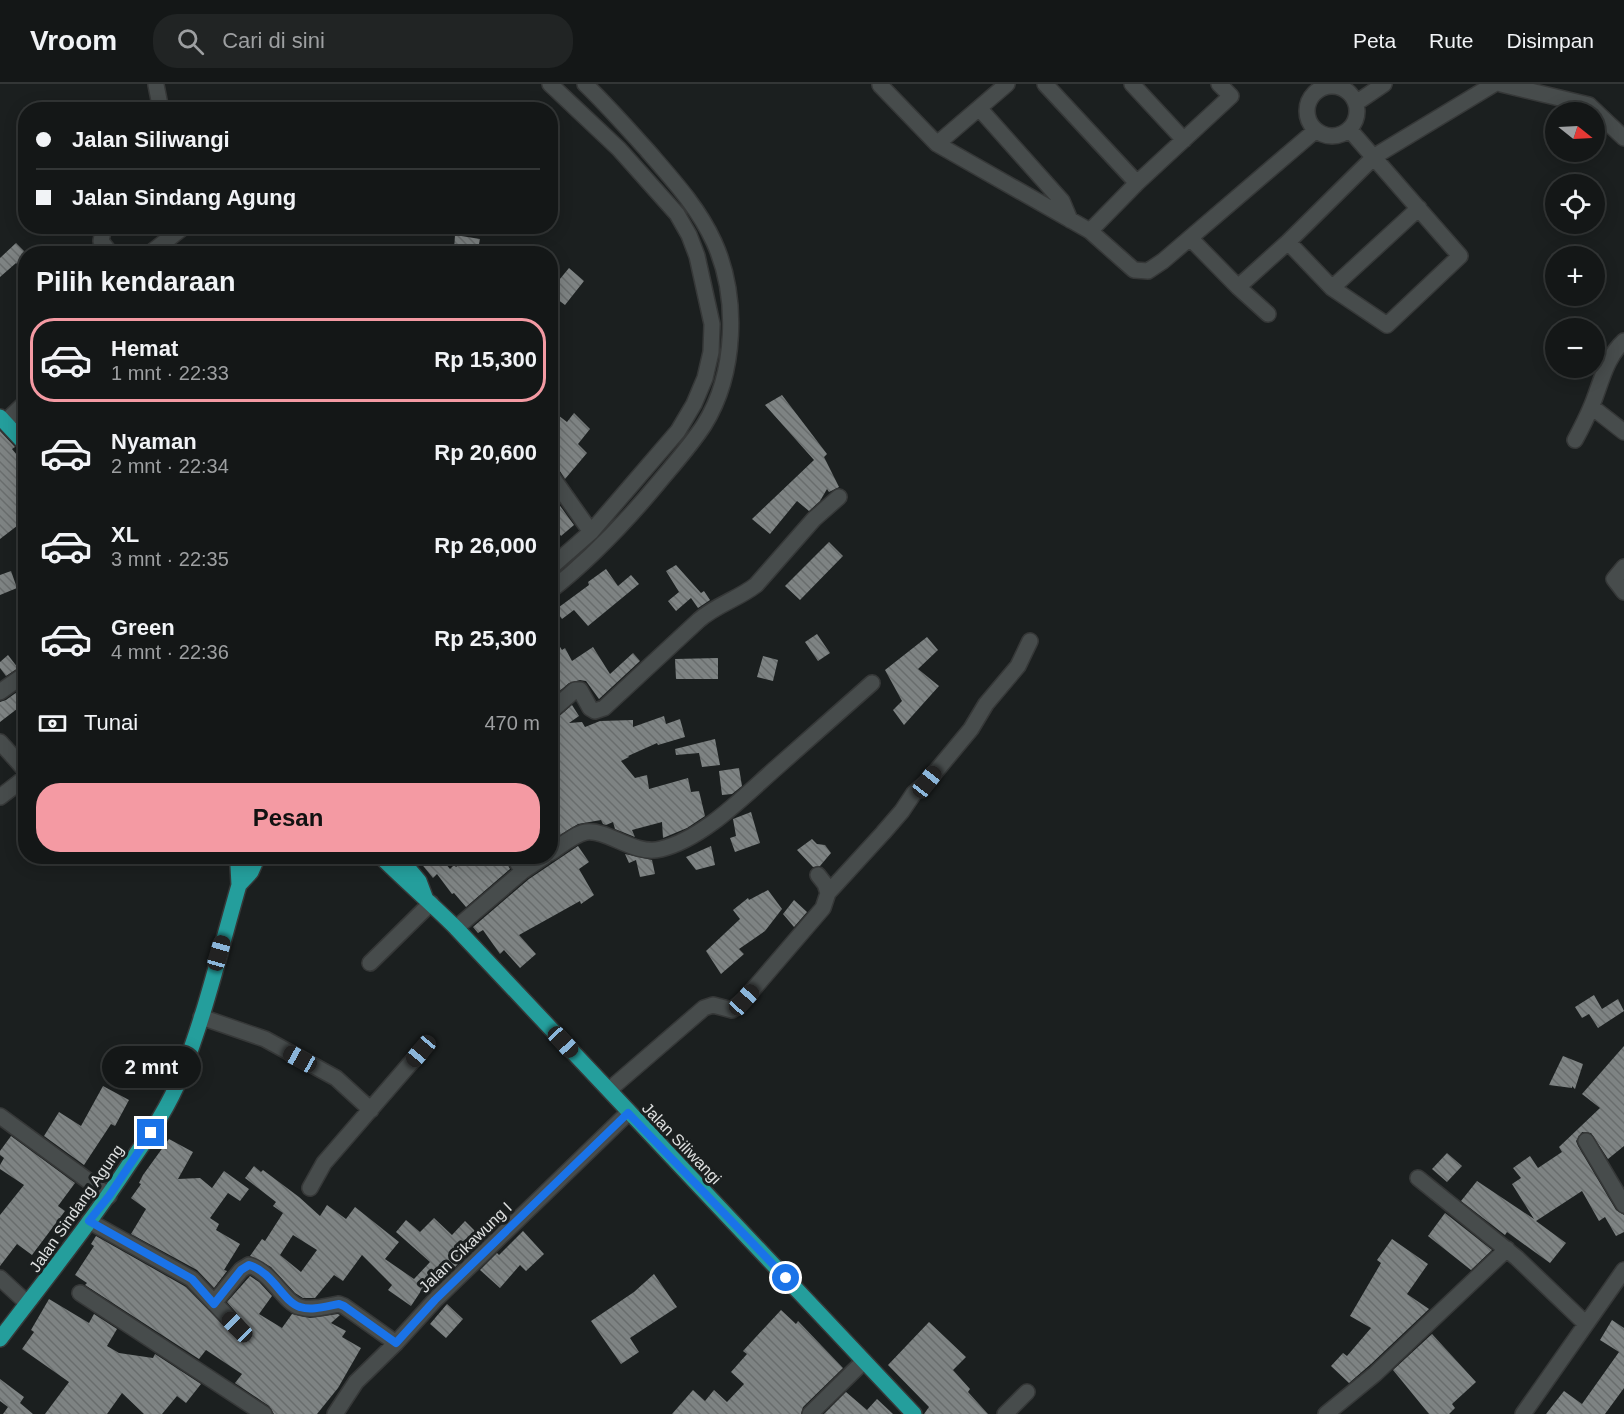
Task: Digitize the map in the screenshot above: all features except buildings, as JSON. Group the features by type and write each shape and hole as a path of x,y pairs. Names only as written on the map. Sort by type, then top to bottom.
{"main road":[{"path":"2,419 18,436"},
{"path":"238,885 239,864"},
{"name":"Jalan Sindang Agung","path":"0,1339 52,1274 109,1196 159,1120 182,1074 201,1017 238,885 251,872 254,864"},
{"name":"Jalan Siliwangi","path":"388,864 456,928 914,1414"},
{"name":"Jalan Siliwangi","path":"405,864 419,880 428,900"}],"street":[{"path":"550,84 619,150 677,214 689,235 697,256 712,324 711,352 705,378 694,404 678,431 591,532 558,561"},
{"path":"558,585 595,554 645,498 704,425 725,374 731,328 723,269 715,244 702,219 668,175 604,102 585,84"},
{"path":"881,84 937,144 1090,231 1134,270 1148,271 1163,261 1316,130"},
{"path":"937,144 1007,84"},
{"path":"1045,84 1137,183"},
{"path":"1132,84 1184,140"},
{"path":"1090,231 1137,183 1231,96 1219,84"},
{"path":"1356,102 1384,84"},
{"path":"1238,286 1288,242 1375,156 1494,84"},
{"path":"1502,84 1589,105 1624,138"},
{"path":"156,86 159,102"},
{"path":"1342,87 1348,91 1356,102 1357,117 1349,129 1336,136 1322,134 1311,125 1307,112 1311,88 1342,87"},
{"path":"979,108 1062,201 1070,220"},
{"path":"1288,242 1332,288 1387,326 1461,256 1349,129"},
{"path":"1332,288 1419,208"},
{"path":"159,246 175,234"},
{"path":"1190,238 1268,314"},
{"path":"1575,440 1592,407 1604,374 1622,346"},
{"path":"1592,407 1624,432"},
{"path":"2,419 18,408"},
{"path":"558,485 591,532"},
{"path":"558,705 575,690 580,690 590,708 595,711 604,708 699,620 717,607 745,594 756,585 814,519 839,497"},
{"path":"558,567 569,576"},
{"path":"1624,567 1614,579 1624,592"},
{"path":"609,1090 704,1008 713,1005 732,1010 737,1007 823,908 828,893 890,826 914,793 927,782 971,729 986,704 1018,666 1030,640"},
{"path":"0,692 18,679"},
{"path":"558,848 584,832 594,832 628,845 650,850 661,849 681,841 704,828 872,683"},
{"path":"0,742 18,762"},
{"path":"0,797 18,783"},
{"path":"518,864 523,871"},
{"path":"456,928 533,864"},
{"path":"818,875 828,893"},
{"path":"370,963 428,900"},
{"path":"201,1017 265,1039 336,1078 371,1110"},
{"path":"309,1188 324,1164 421,1051"},
{"name":"Jalan Cikawung I","path":"335,1414 356,1382 435,1300 628,1113"},
{"path":"0,1116 109,1196"},
{"path":"1586,1141 1624,1205"},
{"path":"1418,1178 1507,1249 1586,1324"},
{"path":"89,1221 192,1279 237,1327"},
{"path":"1326,1414 1375,1374 1507,1249"},
{"path":"214,1304 241,1270 249,1265 274,1282 292,1304 303,1308 339,1304 396,1343"},
{"path":"1523,1414 1624,1270"},
{"path":"0,1278 27,1303"},
{"path":"80,1293 256,1412"},
{"path":"810,1414 864,1361"},
{"path":"1005,1414 1027,1392"}],"route":[{"path":"151,1133 109,1196 89,1221 154,1260 192,1279 214,1304 241,1270 249,1265 274,1282 292,1304 308,1308 339,1304 350,1309 396,1343 435,1300 628,1113 786,1278"}]}
